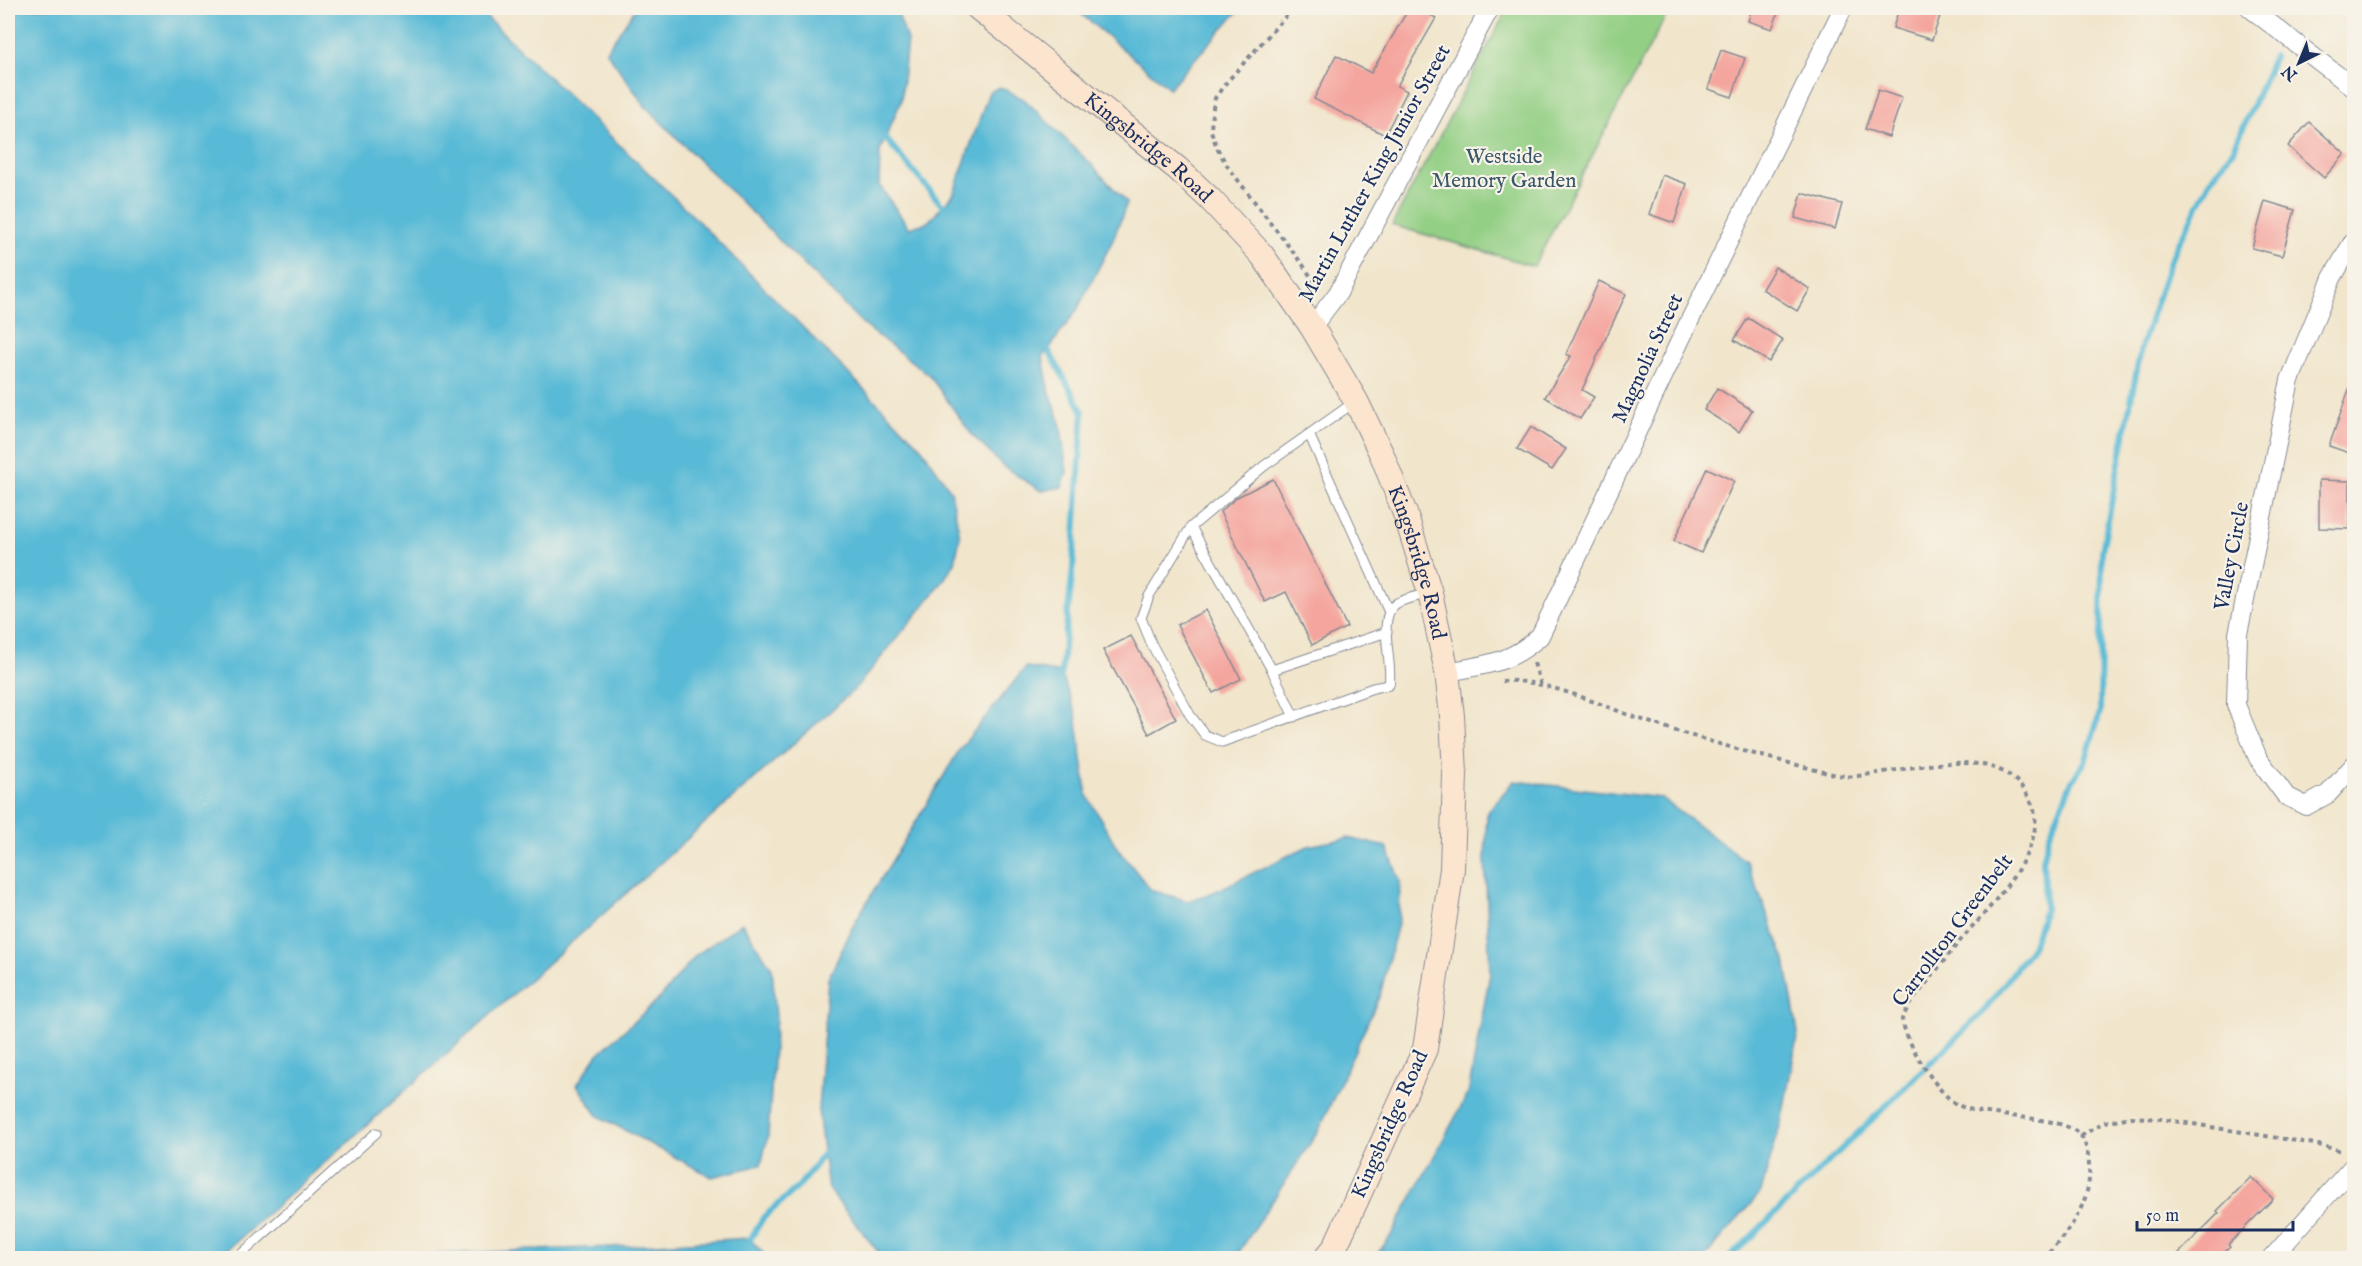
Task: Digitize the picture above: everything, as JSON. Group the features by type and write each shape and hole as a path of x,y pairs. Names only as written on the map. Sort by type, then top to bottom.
{"street":[{"name":"Kingsbridge Road","path":"978,8 1178,169 1210,198 1262,255 1312,327 1356,401 1382,455 1406,516 1430,593 1447,672 1455,774 1452,869 1425,1049 1335,1247 1326,1258"},
{"name":"Martin Luther King Junior Street","path":"1312,327 1338,293 1490,8"},
{"name":"Magnolia Street","path":"1447,672 1507,660 1523,652 1540,636 1688,324 1843,8"},
{"path":"2250,8 2355,88"},
{"name":"Valley Circle","path":"2355,240 2332,278 2290,380 2238,634 2236,705 2258,758 2286,796 2306,806 2328,794 2355,765"},
{"path":"2272,1258 2351,1160"}],"lane":[{"path":"1309,434 1388,610 1386,620 1392,673 1389,685 1372,688 1222,742 1205,735 1190,715 1152,645 1141,618 1149,596 1191,527 1264,466 1309,434 1356,401"},
{"path":"1191,527 1272,670 1294,717"},
{"path":"1388,610 1398,602 1430,593"},
{"path":"1272,670 1387,632"},
{"path":"237,1258 376,1132"}],"path":[{"path":"1293,8 1215,98 1211,131 1228,167 1306,269 1319,291"},
{"path":"1534,662 1541,685"},
{"name":"Carrollton Greenbelt","path":"1494,683 1515,681 1541,685 1669,729 1754,754 1848,777 1956,763 1996,767 2010,774 2022,786 2034,809 2035,820 2029,848 2007,886 1905,1012 1902,1019 1906,1034 1935,1085 1948,1099 1959,1106 1995,1115 2055,1123 2081,1136"},
{"path":"2044,1258 2062,1239 2081,1209 2090,1177 2088,1153 2081,1136 2104,1122 2132,1117 2162,1119 2315,1144 2343,1151 2351,1160"}],"green space":[{"name":"Westside Memory Garden","path":"1508,8 1670,8 1534,266 1392,225"}],"water":[{"path":"8,8 477,8 688,211 921,447 951,491 960,537 955,563 939,587 855,689 218,1258 8,1258"},
{"path":"636,8 896,8 907,40 901,101 880,151 879,185 909,228 928,222 953,195 989,92 1000,87 1024,99 1092,165 1127,203 1113,240 1077,310 1043,357 1049,390 1060,421 1067,473 1062,487 1041,491 1004,467 972,435 929,375 864,325 645,106 606,51"},
{"path":"1074,8 1241,8 1169,88"},
{"path":"1026,667 1061,673 1076,714 1087,795 1118,849 1151,890 1188,901 1214,892 1308,846 1348,838 1387,847 1400,881 1399,919 1380,995 1319,1130 1235,1258 883,1258 828,1189 818,1110 828,979 856,920 960,749"},
{"path":"1514,781 1661,798 1747,862 1785,960 1798,1033 1781,1123 1761,1192 1704,1258 1374,1258 1390,1237 1468,1094 1490,973 1485,860 1487,812"},
{"path":"742,923 772,968 776,1017 768,1136 761,1165 712,1177 598,1116 577,1085 597,1055 659,999 696,955"},
{"path":"749,1238 768,1258 428,1258 438,1254 612,1247"}],"building":[{"path":"1409,8 1418,8 1436,18 1397,86 1407,91 1385,135 1314,99 1336,55 1371,73"},
{"path":"1752,8 1780,8 1772,29 1748,21"},
{"path":"1899,8 1913,8 1940,16 1932,40 1893,28"},
{"path":"1721,50 1745,58 1732,97 1708,89"},
{"path":"1878,90 1902,98 1889,137 1865,129"},
{"path":"2309,122 2345,154 2324,178 2288,146"},
{"path":"1662,175 1687,184 1674,223 1649,214"},
{"path":"1802,193 1842,204 1835,229 1795,218"},
{"path":"2265,201 2295,210 2282,256 2252,248"},
{"path":"1775,267 1810,289 1797,311 1762,289"},
{"path":"1599,281 1626,294 1582,390 1594,397 1580,419 1545,397 1571,356 1566,354"},
{"path":"1748,318 1783,340 1769,362 1734,340"},
{"path":"2352,381 2355,381 2355,455 2329,446"},
{"path":"1717,388 1752,410 1739,432 1704,410"},
{"path":"1531,427 1566,449 1552,470 1517,449"},
{"path":"1707,468 1734,481 1701,553 1674,541"},
{"path":"1273,479 1347,627 1312,645 1286,592 1265,602 1220,512 1237,497"},
{"path":"2319,480 2350,481 2350,529 2319,528"},
{"path":"1206,610 1241,679 1213,693 1177,625"},
{"path":"1131,636 1176,719 1149,734 1103,650"},
{"path":"2251,1177 2273,1199 2228,1245 2230,1247 2218,1258 2174,1258 2219,1213 2217,1211"}],"waterway":[{"path":"2294,13 2297,8"},
{"path":"1729,1258 1985,1010 2032,947 2045,909 2043,860 2049,836 2072,781 2085,762 2100,712 2102,551 2141,348 2170,261 2210,181 2234,149 2274,56"},
{"path":"880,132 947,211"},
{"path":"1044,342 1083,412 1073,568 1060,681"},
{"path":"739,1258 763,1218 799,1186 828,1148"}]}
